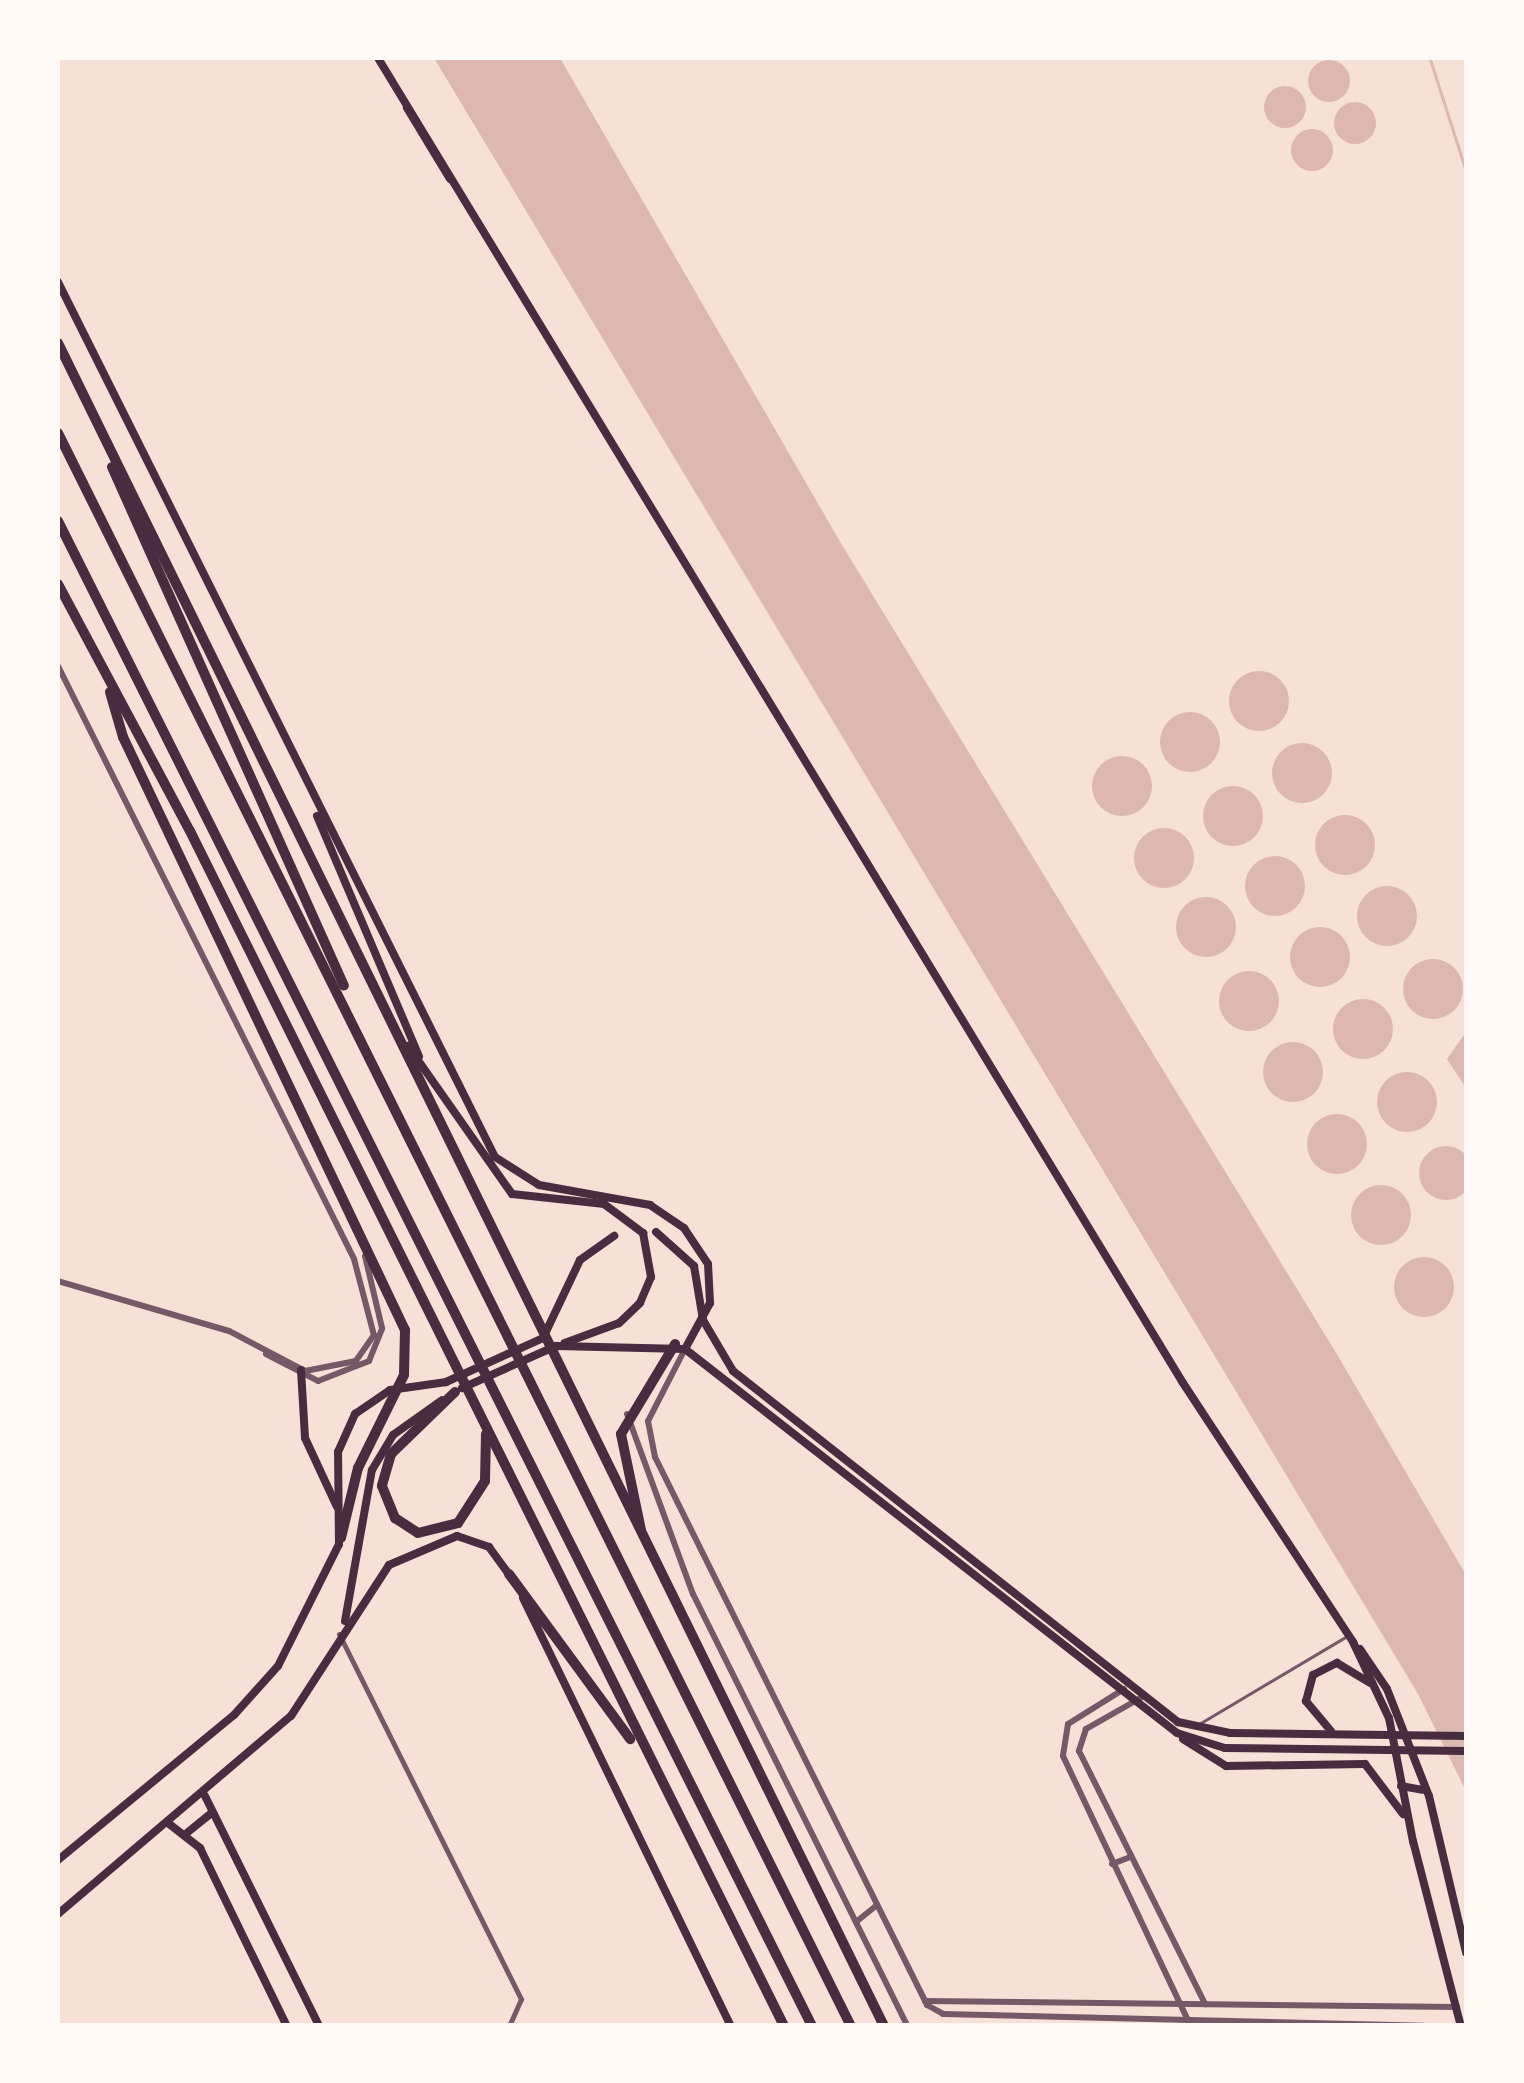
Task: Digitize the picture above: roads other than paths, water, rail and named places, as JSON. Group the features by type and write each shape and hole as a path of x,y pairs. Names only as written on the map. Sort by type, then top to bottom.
{"highway":[{"path":"58,344 650,1560 884,2026"},
{"path":"94,415 370,1052"},
{"path":"58,433 534,1380 851,2026"},
{"path":"58,522 473,1337 812,2026"},
{"path":"58,584 484,1423 643,1756 784,2026"},
{"path":"108,681 117,724 399,1309 404,1375 358,1468 342,1534"},
{"path":"650,1560 623,1466 627,1414 680,1346"},
{"path":"455,1392 391,1454 382,1486 396,1518 432,1534 468,1514 485,1481 484,1423"},
{"path":"509,1574 643,1756"}],"main road":[{"path":"378,58 407,104 409,124 454,181 1183,1383 1388,1689 1440,1837 1466,1954"},
{"path":"58,282 496,1157 525,1180 624,1195 671,1217 708,1264 703,1320 680,1346"},
{"path":"308,788 435,1091"},
{"path":"58,1914 205,1796 291,1716 345,1621 376,1460 393,1435 455,1392 634,1310 651,1276 643,1233 604,1204 512,1194 435,1091 359,961"},
{"path":"656,1232 694,1266 703,1320 720,1358 1190,1729 1466,1736"},
{"path":"58,1860 265,1684 342,1534 338,1452 355,1414 390,1390 446,1382 543,1338 580,1260 614,1236"},
{"path":"556,1346 680,1346 1177,1733 1226,1766 1374,1767 1414,1842"},
{"path":"705,1364 720,1358"},
{"path":"301,1374 305,1438 339,1511"},
{"path":"345,1621 400,1557 457,1536 479,1539 509,1574 731,2026"},
{"path":"1351,1639 1379,1692 1462,2026"},
{"path":"1335,1734 1308,1708 1313,1675 1347,1665 1379,1692"},
{"path":"1177,1733 1246,1748 1466,1751"},
{"path":"1400,1786 1422,1788 1440,1837"},
{"path":"205,1796 210,1814 319,2026"},
{"path":"188,1832 210,1814"},
{"path":"168,1823 188,1832 286,2026"}],"street":[{"path":"58,666 368,1291 374,1335 364,1355 301,1374"},
{"path":"58,1281 262,1349 301,1374 346,1376 379,1347 378,1295 349,1208"},
{"path":"680,1346 653,1407 650,1442 924,2001 943,2014 1424,2026"},
{"path":"627,1414 693,1594 906,2026"},
{"path":"339,1634 521,1999 509,2026"},
{"path":"1131,1686 1076,1715 1062,1743 1112,1864 1188,2022"},
{"path":"1144,1696 1078,1740 1130,1857 1205,2004"},
{"path":"1112,1864 1130,1857"},
{"path":"856,1922 877,1905"},
{"path":"943,1999 943,2014"},
{"path":"924,2001 1458,2007"},
{"path":"1133,2002 1134,2020"}],"lane":[{"path":"1190,1729 1351,1639"}],"waterway":[{"path":"1430,58 1466,170"}]}
